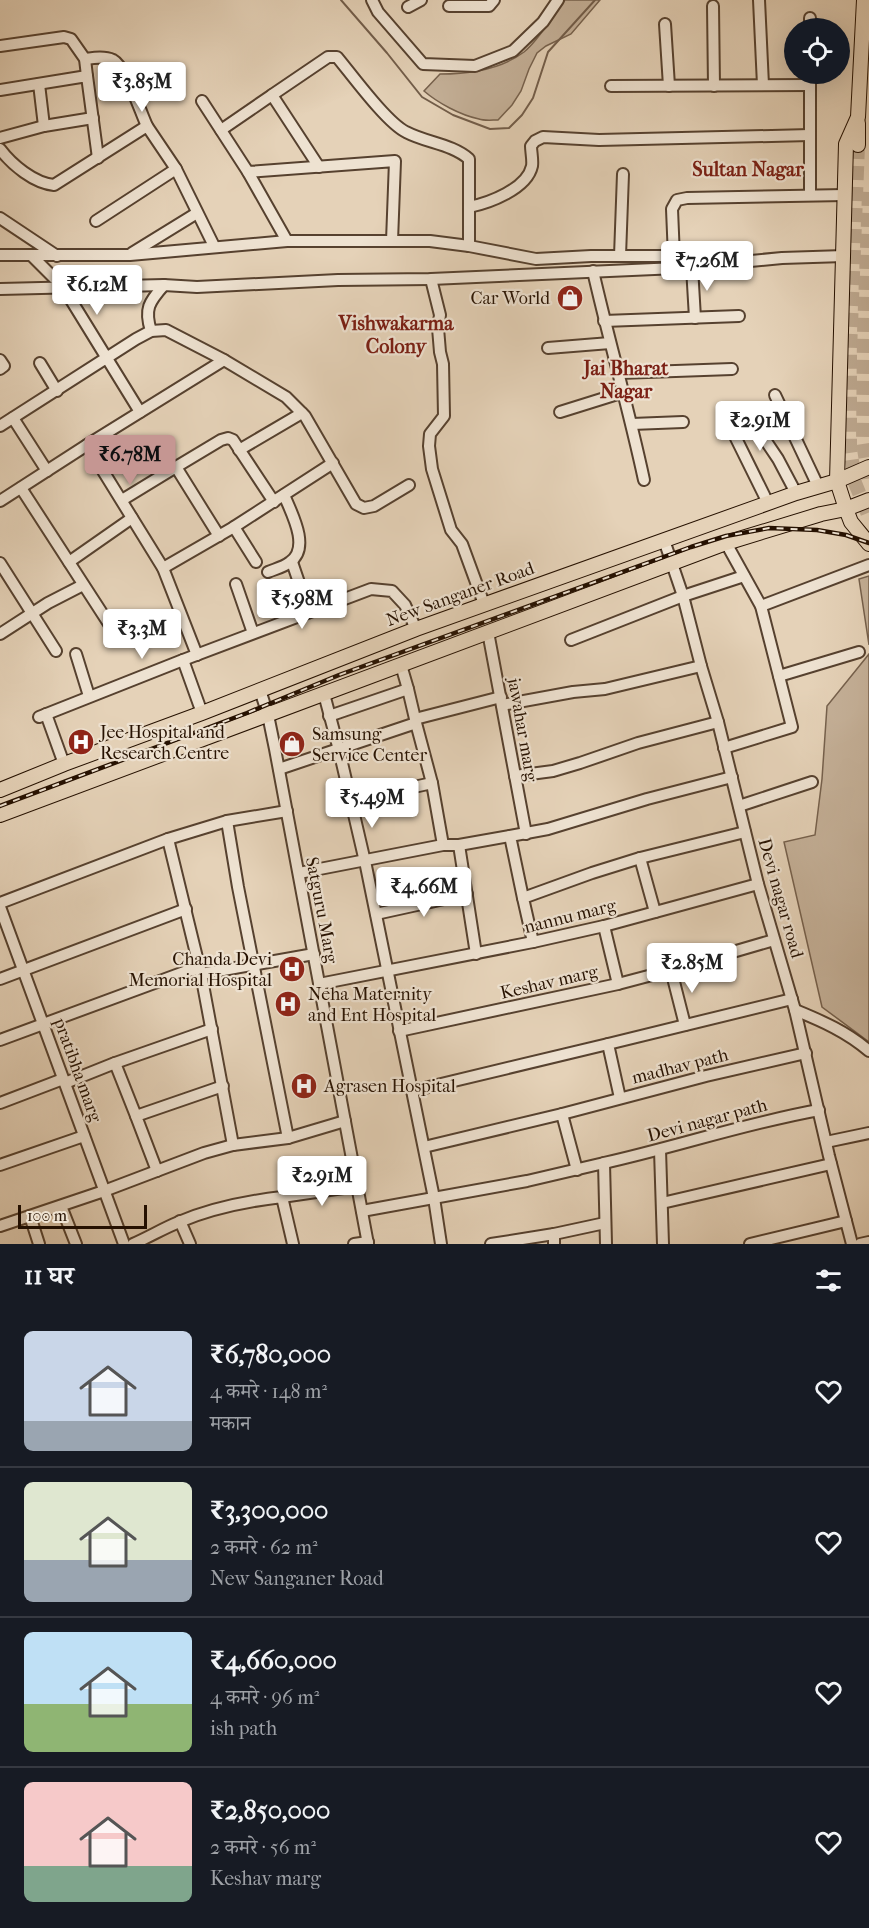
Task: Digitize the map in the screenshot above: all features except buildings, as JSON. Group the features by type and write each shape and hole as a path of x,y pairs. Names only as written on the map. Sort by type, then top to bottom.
{"main road":[{"path":"858,145 864,0"},
{"path":"858,117 846,144 837,481 851,522 869,544"},
{"name":"New Sanganer Road","path":"0,790 416,628 869,468"},
{"path":"0,815 726,543 820,514 846,509 869,500"}],"street":[{"path":"372,0 378,12 423,64 475,66 513,51 543,22 558,0"},
{"path":"408,7 421,0"},
{"path":"449,6 489,6 494,0"},
{"path":"759,0 763,85"},
{"path":"713,6 714,86"},
{"path":"665,24 669,86"},
{"path":"0,46 64,37 75,42 85,59 98,158"},
{"path":"221,130 328,57 337,57 392,122 405,132 461,152 470,159 469,246"},
{"path":"85,59 102,58 112,60 119,65 147,126 176,169 214,246"},
{"path":"0,90 87,76"},
{"path":"611,86 763,85 784,82"},
{"path":"39,84 44,126"},
{"path":"810,84 810,195"},
{"path":"272,95 319,166"},
{"path":"202,100 248,172 286,241"},
{"path":"0,138 44,126 93,118"},
{"path":"0,149 13,163 41,184 54,185 147,126"},
{"path":"469,207 494,200 527,178 532,165 531,146 543,137 599,140 810,135"},
{"path":"248,172 395,161 392,241"},
{"path":"96,221 176,169"},
{"path":"620,256 623,174"},
{"path":"674,256 672,209 677,201 687,198 845,195"},
{"path":"130,255 197,213"},
{"path":"0,218 57,256"},
{"path":"0,255 130,255 286,241 430,241 536,259 591,256 674,256 740,261"},
{"path":"31,255 63,287 140,412"},
{"path":"0,289 164,285 197,287 338,280 431,279 692,267 740,261 844,255"},
{"path":"692,267 695,318"},
{"path":"593,271 644,480"},
{"path":"431,279 440,315 438,328 444,395 444,416 430,434 432,469 451,530 462,544 484,604"},
{"path":"151,331 147,319 148,307 164,285"},
{"path":"604,321 739,316"},
{"path":"0,426 151,331 166,330 224,360 286,397 302,413 356,504 364,508 374,506 409,484"},
{"path":"548,348 610,343"},
{"path":"0,360 4,366 0,369"},
{"path":"0,501 224,360"},
{"path":"40,363 57,391"},
{"path":"619,373 732,369"},
{"path":"560,412 624,392"},
{"path":"776,395 818,486"},
{"path":"745,410 778,459 796,493"},
{"path":"239,450 302,413"},
{"path":"724,414 768,503"},
{"path":"13,418 47,471"},
{"path":"632,424 683,422"},
{"path":"122,500 176,466 228,438 233,440 274,502"},
{"path":"87,445 163,568 197,655"},
{"path":"163,568 234,527 333,463"},
{"path":"176,466 219,536"},
{"path":"21,488 111,627"},
{"path":"268,572 292,562 299,548 299,532 284,495"},
{"path":"69,562 132,518"},
{"path":"234,527 256,562"},
{"name":"Devi nagar road","path":"664,540 683,596 718,722 758,884 794,1004 852,1244"},
{"path":"724,748 792,727 761,606 726,543"},
{"path":"292,562 309,612"},
{"path":"0,563 56,651"},
{"path":"761,606 869,565"},
{"path":"571,640 683,596 744,576"},
{"path":"236,584 253,633"},
{"path":"0,634 31,613 83,585"},
{"path":"64,764 42,716 89,696 371,589 392,591 405,604 416,628"},
{"name":"jawahar marg","path":"488,632 526,834"},
{"path":"779,676 859,652"},
{"path":"76,654 89,696"},
{"path":"183,660 202,713"},
{"path":"401,665 432,783 443,845"},
{"path":"279,769 339,750 416,721 502,701 604,689 701,666"},
{"path":"329,716 408,688"},
{"name":"Satguru Marg","path":"260,690 268,715 279,769 368,1243"},
{"path":"324,694 365,859 434,1197 441,1244"},
{"path":"515,776 562,768 638,743 718,722"},
{"path":"299,873 443,845 459,845 548,830 647,799 732,777"},
{"path":"739,806 813,782"},
{"path":"351,801 432,783"},
{"path":"0,905 168,839 226,821 287,811"},
{"path":"226,821 288,1138"},
{"path":"523,898 640,858 745,832"},
{"path":"510,836 532,942"},
{"path":"168,839 201,971 233,1145"},
{"path":"459,845 476,954"},
{"path":"640,858 655,912"},
{"name":"nannu marg","path":"319,984 476,954 604,926 758,884"},
{"path":"376,914 467,894"},
{"name":"pratibha marg","path":"0,905 124,1244"},
{"path":"0,979 186,909"},
{"path":"604,926 618,984"},
{"name":"Keshav marg","path":"399,1031 618,984 774,940"},
{"path":"0,1040 187,971 253,966 314,954"},
{"path":"671,970 685,1025"},
{"path":"412,1091 685,1025 794,1004 858,1041 869,1051"},
{"path":"0,1103 212,1029"},
{"path":"608,1044 620,1098"},
{"name":"madhav path","path":"424,1147 806,1053"},
{"path":"115,1063 157,1171"},
{"path":"136,1116 223,1086"},
{"name":"Devi nagar path","path":"362,1211 577,1170 819,1110"},
{"path":"562,1114 577,1170"},
{"path":"0,1226 104,1191 204,1153 233,1145 288,1138 345,1121"},
{"path":"826,1142 869,1133"},
{"path":"0,1165 84,1136"},
{"path":"660,1150 663,1244"},
{"path":"604,1163 606,1244"},
{"path":"662,1203 831,1164"},
{"path":"133,1244 180,1221 250,1201 357,1186"},
{"path":"282,1197 293,1244"},
{"path":"61,1206 76,1244"},
{"path":"30,1216 36,1243"},
{"path":"180,1221 190,1244"},
{"path":"750,1244 846,1221"},
{"path":"491,1244 554,1239 605,1223"},
{"path":"860,1244 869,1242"},
{"path":"354,1244 368,1243"}],"shaded area":[{"path":"565,0 600,0 571,34 537,53 521,91 498,120 483,120 464,115 424,91 440,74 484,70 515,58 535,41"},
{"path":"869,576 869,645 859,579"},
{"path":"869,654 869,1042 822,1007 784,842 815,835 827,706"}],"waterway":[{"path":"341,0 422,97 453,115 490,129 509,128 522,115 533,98 548,52 595,0"}],"tunnel":[{"path":"858,145 850,351 850,446 855,483 869,517"},
{"path":"869,192 863,443 869,479"}],"railway":[{"path":"0,806 247,713 339,675 726,536 769,528 817,530 846,535 869,543"}],"place":[{"name":"Car World","path":"570,298"},
{"name":"Jee Hospital and Research Centre","path":"81,742"},
{"name":"Samsung Service Center","path":"292,744"},
{"name":"Chanda Devi Memorial Hospital","path":"292,969"},
{"name":"Neha Maternity and Ent Hospital","path":"288,1004"},
{"name":"Agrasen Hospital","path":"304,1086"}],"district":[{"name":"Sultan Nagar","path":"748,169"},
{"name":"Vishwakarma Colony","path":"396,334"},
{"name":"Jai Bharat Nagar","path":"626,380"}]}
